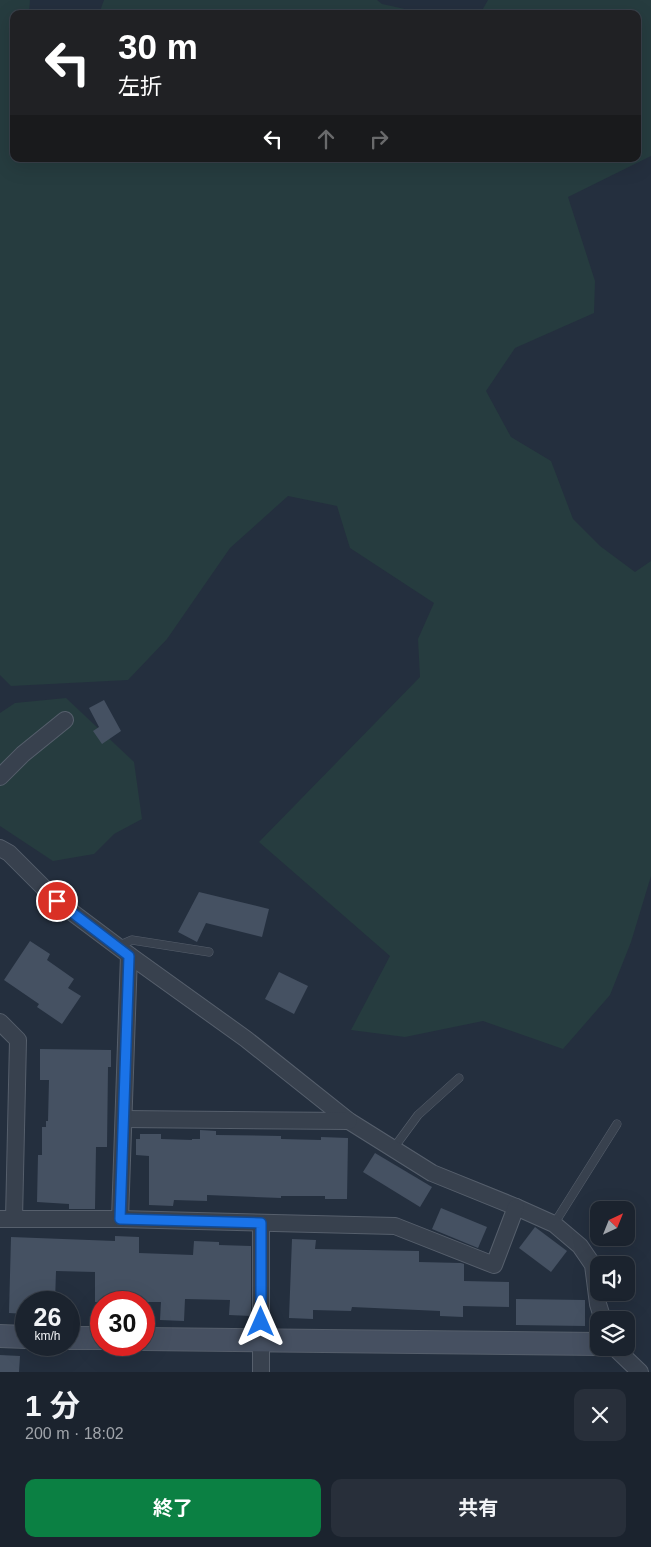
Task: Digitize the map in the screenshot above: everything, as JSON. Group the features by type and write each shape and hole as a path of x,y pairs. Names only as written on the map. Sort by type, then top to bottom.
{"street":[{"path":"0,777 23,754 65,720"},
{"path":"0,848 9,853 57,901 246,1039 349,1121 432,1173 554,1224 580,1246 593,1266 600,1311"},
{"path":"120,1219 124,1119 123,951"},
{"path":"0,1022 18,1040 7,1219 120,1219 395,1226 494,1265 516,1207"},
{"path":"124,1119 349,1121"},
{"path":"261,1223 261,1372"},
{"path":"0,1336 15,1337"},
{"path":"155,1339 590,1344"},
{"path":"623,1356 640,1372"}],"lane":[{"path":"123,951 132,940 209,952"},
{"path":"393,1148 418,1115 459,1078"},
{"path":"554,1224 617,1124"}],"green space":[{"path":"0,0 30,0 29,10 10,10 10,162 639,162 568,197 595,281 594,313 515,348 486,391 511,437 551,461 573,519 600,546 635,572 651,561 651,876 631,942 610,995 563,1049 483,1021 405,1037 351,1030 390,956 259,842 420,677 418,639 434,603 350,548 337,506 288,496 230,548 167,639 128,680 11,686 0,675"},
{"path":"104,0 377,0 382,4 410,10 100,10"},
{"path":"488,0 651,0 651,156 641,161 641,10 482,10"},
{"path":"66,698 134,762 142,819 114,834 94,854 53,861 0,826 0,713 15,703"}],"building":[{"path":"104,700 121,731 102,744 93,731 99,727 89,708"},
{"path":"199,892 269,909 262,937 206,923 197,942 178,932"},
{"path":"30,941 50,954 47,960 74,979 68,988 81,996 62,1024 37,1007 39,1004 4,980"},
{"path":"279,972 308,986 294,1014 265,999"},
{"path":"40,1049 111,1050 111,1067 108,1067 107,1147 96,1147 95,1209 69,1209 69,1204 37,1202 38,1155 42,1155 42,1127 46,1127 46,1121 48,1121 49,1080 40,1080"},
{"path":"200,1130 216,1131 216,1135 281,1136 281,1139 321,1140 321,1137 348,1138 347,1199 325,1199 325,1196 281,1196 281,1198 207,1195 207,1201 174,1200 173,1206 149,1205 149,1156 136,1155 136,1139 140,1139 140,1134 161,1134 161,1139 200,1139"},
{"path":"375,1153 432,1187 420,1207 363,1172"},
{"path":"441,1208 487,1227 478,1248 432,1229"},
{"path":"535,1227 567,1251 551,1272 519,1248"},
{"path":"115,1236 139,1237 139,1253 193,1255 194,1241 219,1242 219,1245 251,1246 251,1316 229,1315 230,1300 185,1299 184,1321 160,1320 161,1302 155,1302 155,1291 95,1291 95,1272 56,1271 55,1291 15,1291 15,1313 9,1313 11,1237 115,1241"},
{"path":"292,1239 316,1240 315,1249 419,1251 419,1262 461,1263 464,1264 464,1281 509,1282 509,1307 463,1306 463,1317 440,1316 440,1311 352,1307 351,1311 313,1310 313,1319 289,1318"},
{"path":"516,1299 585,1300 585,1326 516,1325"},
{"path":"0,1355 20,1356 19,1372 0,1372"}],"route":[{"path":"57,901 129,956 120,1219 261,1223 261,1322"}]}
